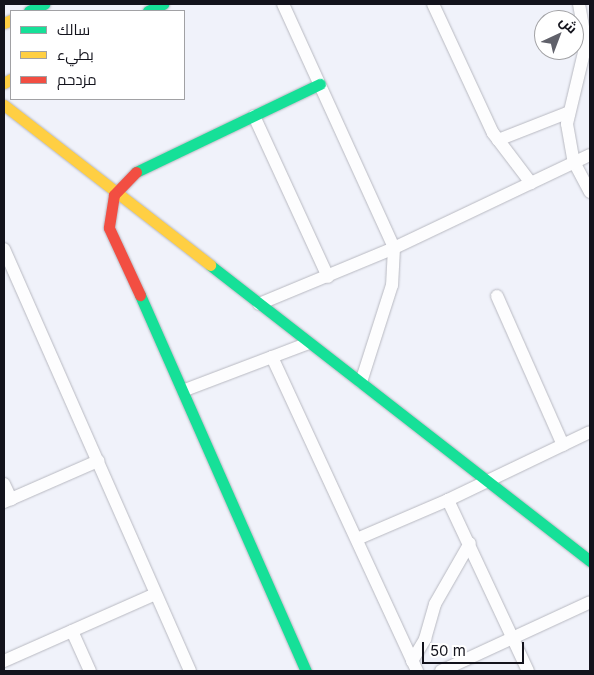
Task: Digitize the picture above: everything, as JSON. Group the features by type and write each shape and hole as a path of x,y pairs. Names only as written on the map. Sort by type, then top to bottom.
{"street":[{"path":"31,10 44,4"},
{"path":"150,10 163,4"},
{"path":"283,4 394,248 392,286 362,382"},
{"path":"433,4 498,140 531,184"},
{"path":"579,4 588,44 567,113 574,162 590,192"},
{"path":"306,671 223,489 185,390 109,228 114,195 128,178 150,163 320,84"},
{"path":"4,105 114,195 362,382 590,561"},
{"path":"498,140 567,113"},
{"path":"254,116 328,277"},
{"path":"259,304 394,248 590,155"},
{"path":"4,249 190,671"},
{"path":"497,296 563,445"},
{"path":"185,390 308,343"},
{"path":"272,357 414,666"},
{"path":"357,540 488,482 590,432"},
{"path":"4,484 7,501 98,461"},
{"path":"448,500 470,542 528,671"},
{"path":"414,666 425,639 434,604 470,542"},
{"path":"4,661 155,594"},
{"path":"441,671 590,602"},
{"path":"72,631 90,671"}],"traffic: fast":[{"path":"31,10 44,4"},
{"path":"150,10 163,4"},
{"path":"136,172 320,84"},
{"path":"210,265 590,561"},
{"path":"140,295 306,671"}],"traffic: slow":[{"path":"4,23 10,20"},
{"path":"4,83 10,80"},
{"path":"4,105 210,265"}],"traffic: jam":[{"path":"136,172 114,195 109,228 140,295"}]}
